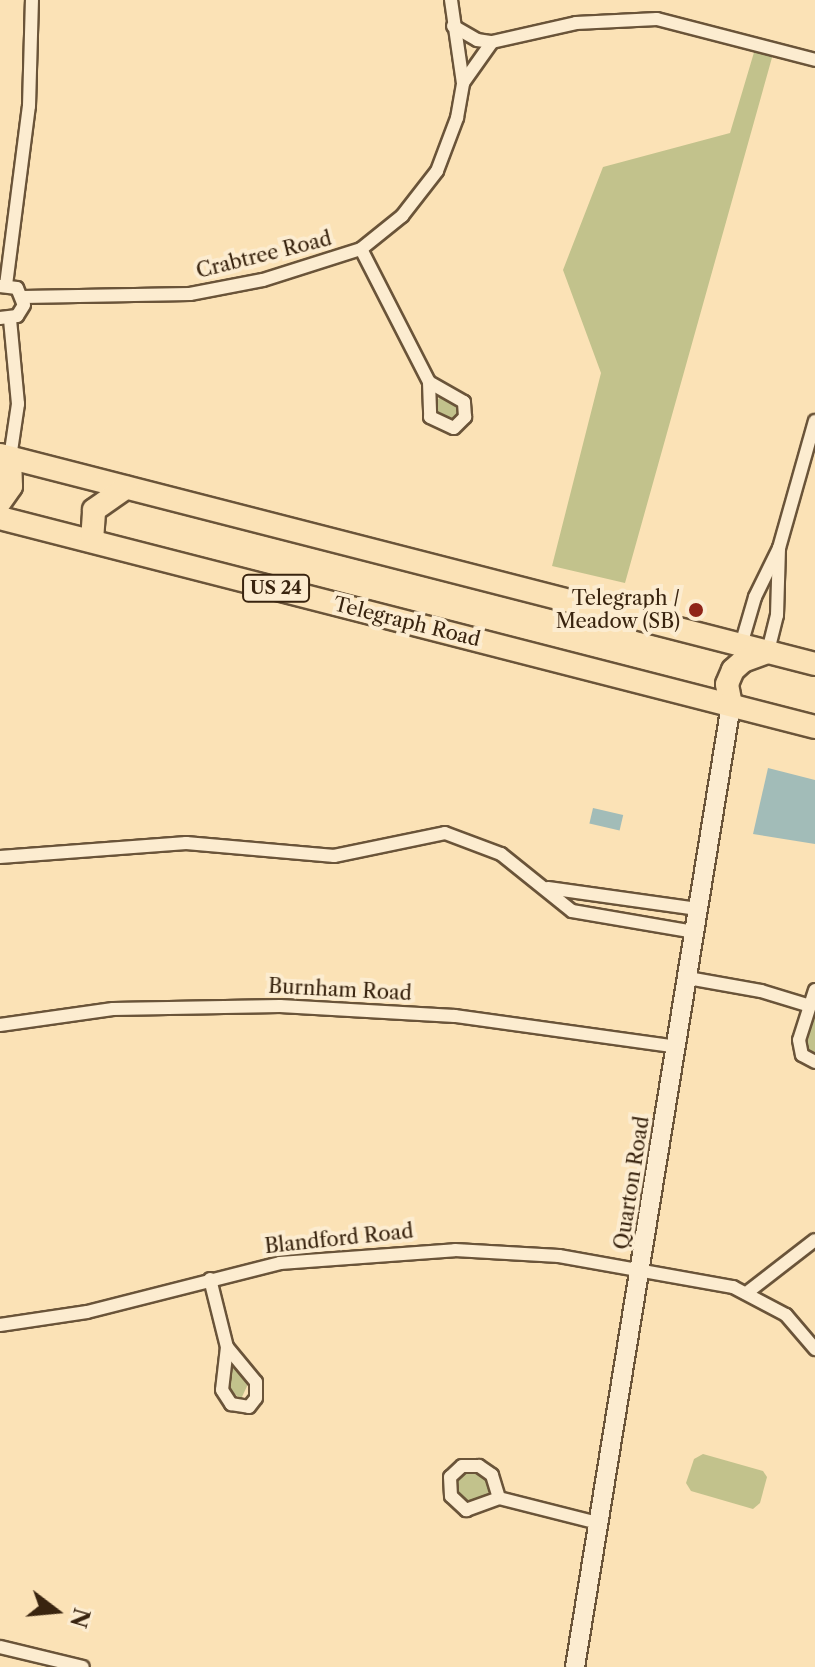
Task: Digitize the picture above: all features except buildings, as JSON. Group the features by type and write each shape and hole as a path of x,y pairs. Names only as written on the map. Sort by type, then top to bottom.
{"highway":[{"path":"0,502 11,486 5,456 815,664"},
{"path":"92,541 94,510 126,488"},
{"name":"Telegraph Road","path":"0,518 815,727"},
{"path":"731,705 727,684 733,670 743,661 768,652"}],"street":[{"path":"5,456 18,404 5,319 21,311 23,297 3,286 29,106 32,0"},
{"path":"451,0 463,83"},
{"path":"453,26 477,40 492,42 576,23 657,19 815,60"},
{"name":"Crabtree Road","path":"23,297 190,294 263,280 361,249 402,216 437,171 457,118 463,83 492,42"},
{"path":"361,249 429,382"},
{"path":"741,645 755,597 779,548 814,426"},
{"path":"768,652 779,603 779,548"},
{"name":"Quarton Road","path":"575,1667 731,705"},
{"path":"0,857 186,843 334,856 445,833 477,841 548,888 572,911 695,932"},
{"path":"548,888 698,909"},
{"path":"688,978 761,991 807,1005"},
{"path":"815,990 807,1005 799,1048 815,1062"},
{"name":"Burnham Road","path":"0,1025 113,1009 280,1006 455,1016 677,1047"},
{"path":"815,1240 749,1291 786,1315 815,1349"},
{"name":"Blandford Road","path":"0,1325 87,1312 280,1263 417,1250 559,1256 749,1291"},
{"path":"210,1279 227,1347 222,1390 231,1404 249,1407 256,1398 256,1382 227,1347"},
{"path":"499,1498 598,1523"},
{"path":"0,1647 83,1667"}],"green space":[{"path":"755,49 773,54 625,583 552,566 601,373 563,270 603,167 730,133"},
{"path":"446,396 457,403 458,408 451,419 446,420 435,413 434,408 441,397"},
{"path":"815,1011 815,1056 806,1048"},
{"path":"232,1360 249,1382 241,1399 228,1389"},
{"path":"703,1454 763,1471 767,1477 760,1503 753,1509 691,1491 686,1483 694,1459"},
{"path":"472,1470 484,1475 489,1487 484,1499 472,1504 460,1499 455,1487 460,1475"}],"water":[{"path":"768,768 815,780 815,844 753,834"},
{"path":"593,808 623,815 620,831 589,824"}],"place":[{"name":"Telegraph / Meadow (SB)","path":"696,610"}]}
